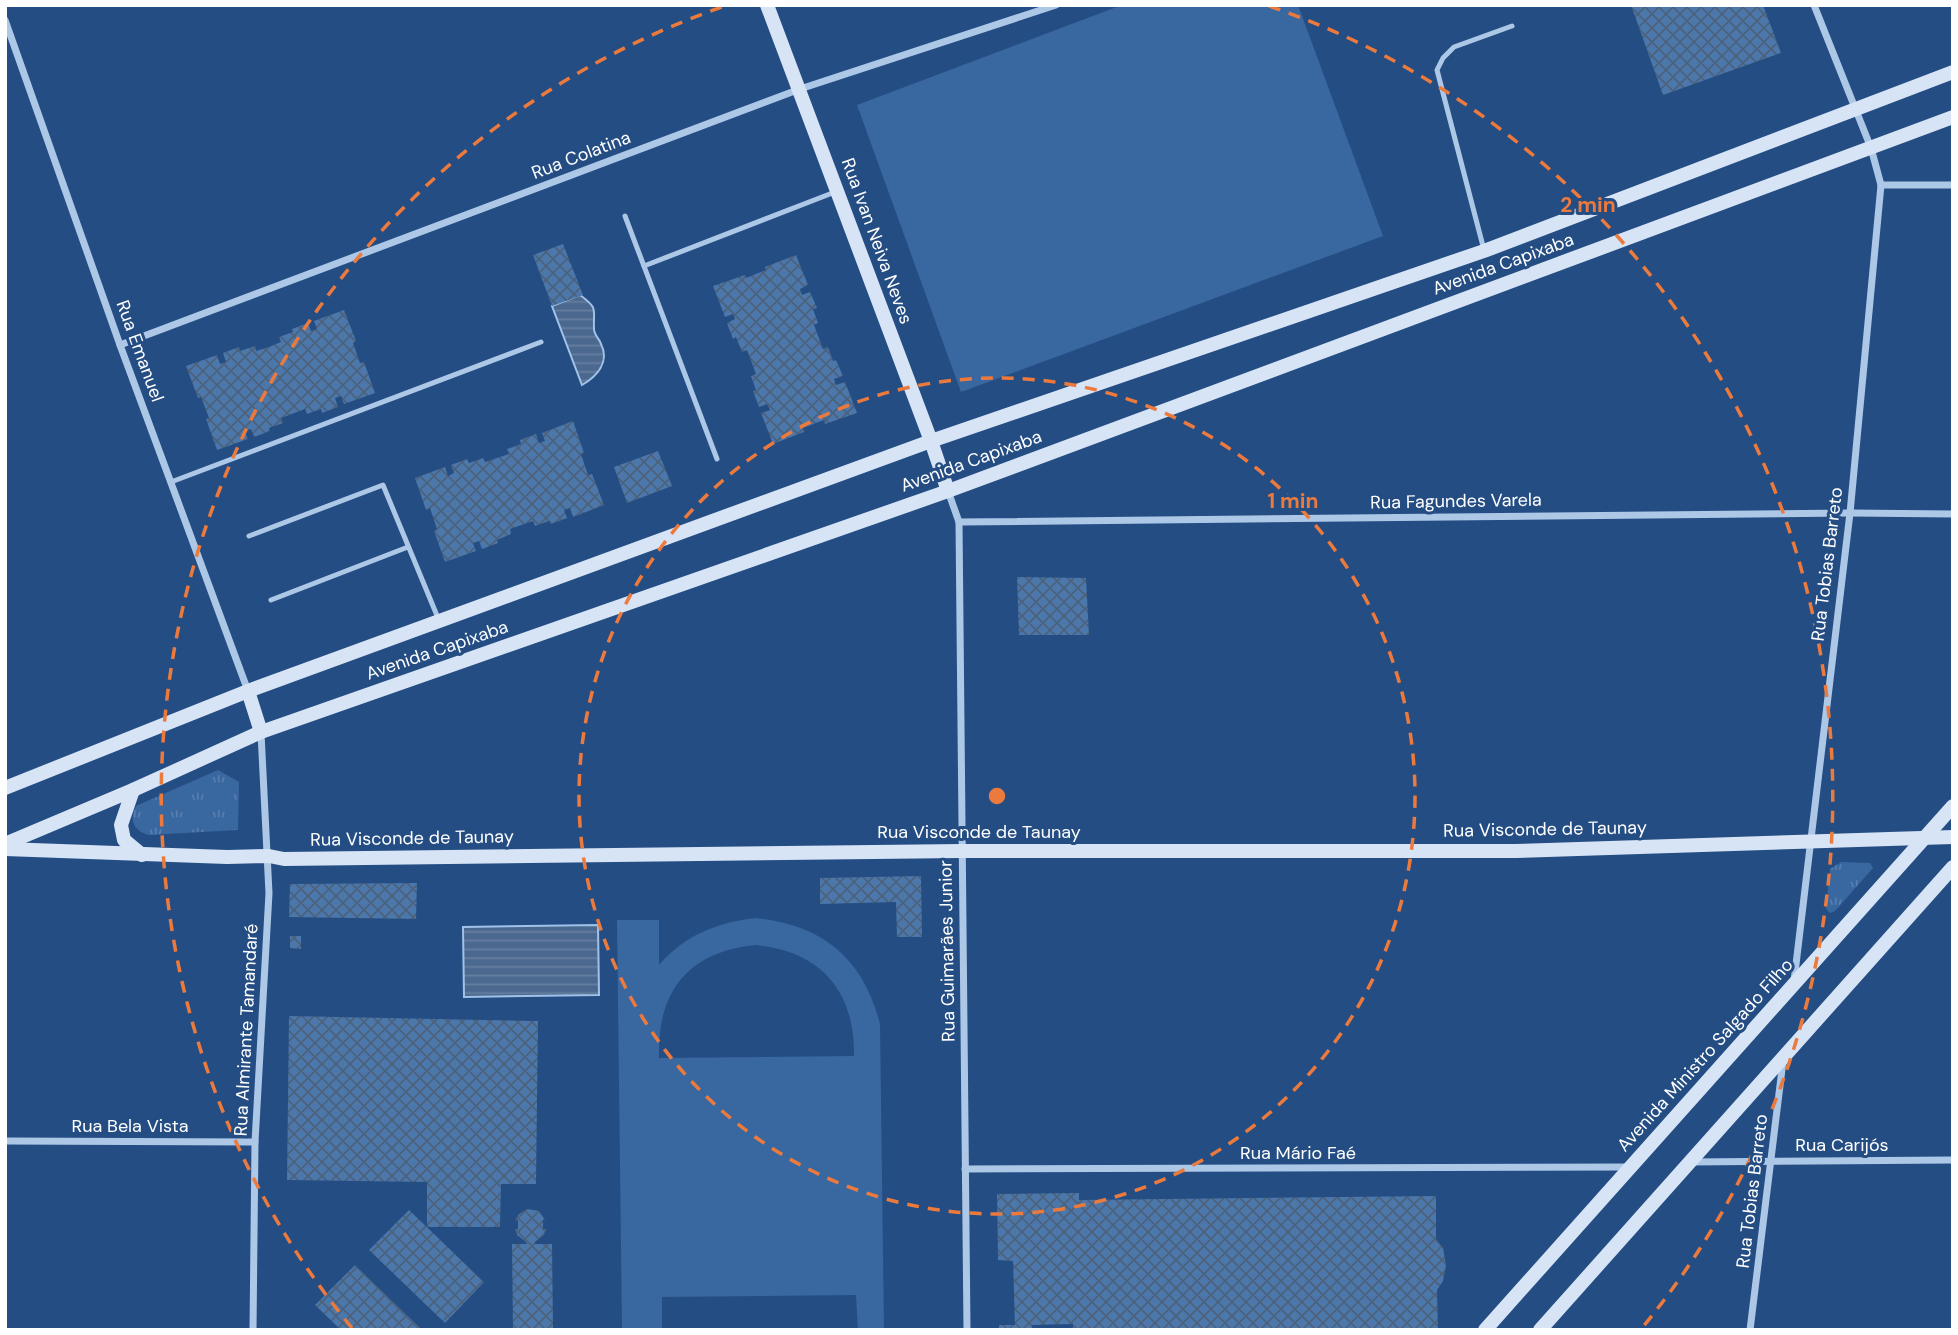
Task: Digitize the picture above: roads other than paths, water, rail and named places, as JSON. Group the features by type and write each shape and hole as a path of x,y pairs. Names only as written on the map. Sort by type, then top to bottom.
{"street":[{"name":"Rua Ivan Neiva Neves","path":"767,5 948,491"},
{"name":"Rua Colatina","path":"120,345 800,89 1056,5"},
{"name":"Rua Tobias Barreto","path":"1793,985 1850,513 1881,185 1871,148 1814,5"},
{"name":"Rua Emanuel","path":"5,20 120,345 248,691"},
{"name":"Avenida Capixaba","path":"5,788 248,691 931,441 1484,251 1953,72"},
{"name":"Avenida Capixaba","path":"5,847 261,732 948,491 1953,117"},
{"path":"1881,185 1953,185"},
{"name":"Rua Guimarães Junior","path":"948,491 959,522 967,1330"},
{"name":"Rua Fagundes Varela","path":"959,522 1953,514"},
{"path":"248,691 261,732"},
{"name":"Rua Almirante Tamandaré","path":"253,1330 256,1142 269,892 261,732"},
{"path":"133,790 121,825 124,840 142,855"},
{"name":"Avenida Ministro Salgado Filho","path":"1485,1330 1953,806"},
{"name":"Rua Visconde de Taunay","path":"5,847 142,855 269,856 284,859 962,851 1515,851 1953,837"},
{"path":"1540,1330 1953,867"},
{"name":"Rua Tobias Barreto","path":"1750,1330 1784,1056"},
{"name":"Rua Bela Vista","path":"5,1141 256,1142"},
{"name":"Rua Carijós","path":"1689,1162 1953,1160"},
{"name":"Rua Mário Faé","path":"965,1169 1630,1167"}],"lane":[{"path":"1484,251 1437,70 1443,58 1454,47 1512,26"},
{"path":"644,267 838,191"},
{"path":"625,216 717,458"},
{"path":"171,482 541,342"},
{"path":"249,536 383,485 439,621"},
{"path":"271,600 408,547"}]}
